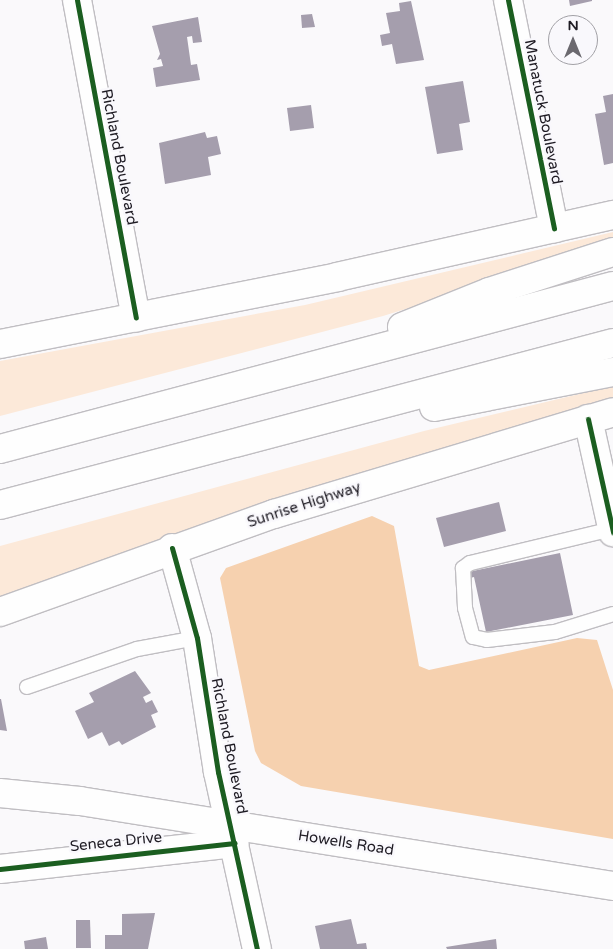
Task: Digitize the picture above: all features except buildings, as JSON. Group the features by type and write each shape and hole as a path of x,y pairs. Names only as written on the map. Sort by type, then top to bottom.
{"main road":[{"name":"Richland Boulevard","path":"77,0 136,318"},
{"name":"Manatuck Boulevard","path":"508,0 554,228"},
{"path":"0,344 136,318 613,215"},
{"path":"294,371 489,292 613,252"},
{"path":"0,449 613,286"},
{"path":"0,505 613,343"},
{"path":"211,449 613,372"},
{"path":"600,416 613,531"},
{"name":"Sunrise Highway","path":"0,612 172,548 399,474 600,416"},
{"name":"Richland Boulevard","path":"172,548 197,638 233,834 257,949"},
{"name":"Howells Road","path":"0,783 233,834 613,886"},
{"name":"Howells Road","path":"0,793 80,801"},
{"name":"Seneca Drive","path":"0,869 233,834"}],"lane":[{"path":"613,531 470,563 463,568 465,608 473,637 487,640 554,632 613,614"},
{"path":"27,687 137,649 197,638"}],"shaded area":[{"path":"613,232 613,245 383,316 0,416 0,361 305,305"},
{"path":"613,386 613,403 0,603 0,546 424,431"},
{"path":"372,516 394,526 419,666 429,670 577,638 597,640 613,690 613,839 301,786 261,763 255,751 220,578 226,568"}],"cycle path":[{"path":"77,0 136,318"},
{"path":"508,0 554,228"},
{"path":"588,419 613,532"},
{"path":"172,548 197,638 218,772 257,949"},
{"path":"0,869 235,843"}]}
